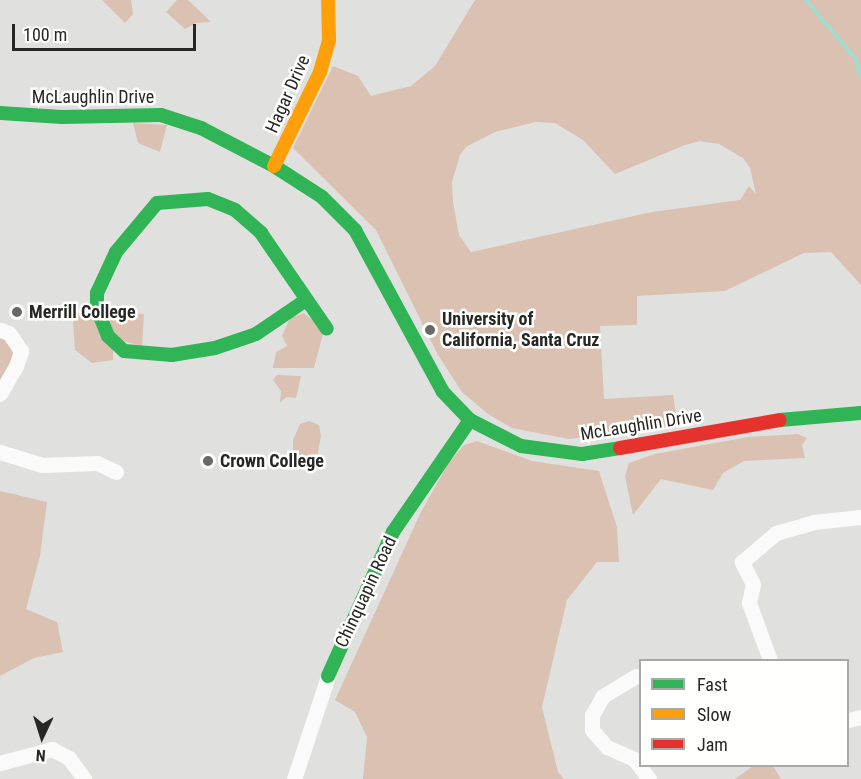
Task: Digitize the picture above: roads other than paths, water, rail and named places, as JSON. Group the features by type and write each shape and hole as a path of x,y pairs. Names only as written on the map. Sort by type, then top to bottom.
{"street":[{"name":"Hagar Drive","path":"274,166 320,72 329,40 328,0"},
{"name":"McLaughlin Drive","path":"0,113 62,117 161,115 201,128 274,166 322,197 355,230 430,372 443,392 470,420 521,446 582,454 805,416 861,413"},
{"path":"306,300 256,333 215,348 172,355 124,351 108,336 97,309 97,293 116,252 157,203 208,199 235,210 256,229 327,329"},
{"path":"0,330 9,333 21,351 16,366 0,394"},
{"name":"Chinquapin Road","path":"294,779 328,676 393,532 470,420"},
{"path":"0,452 42,465 97,463 116,472"},
{"path":"770,659 749,603 753,584 742,562 776,533 814,522 861,517"},
{"path":"636,676 603,696 592,715 592,729 607,747 634,759 639,766"},
{"path":"0,763 52,749 69,758 84,779"}],"waterway":[{"path":"806,0 855,58 861,78"}],"place":[{"name":"Merrill College","path":"17,312"},
{"name":"University of California, Santa Cruz","path":"430,330"},
{"name":"Crown College","path":"208,461"}]}
